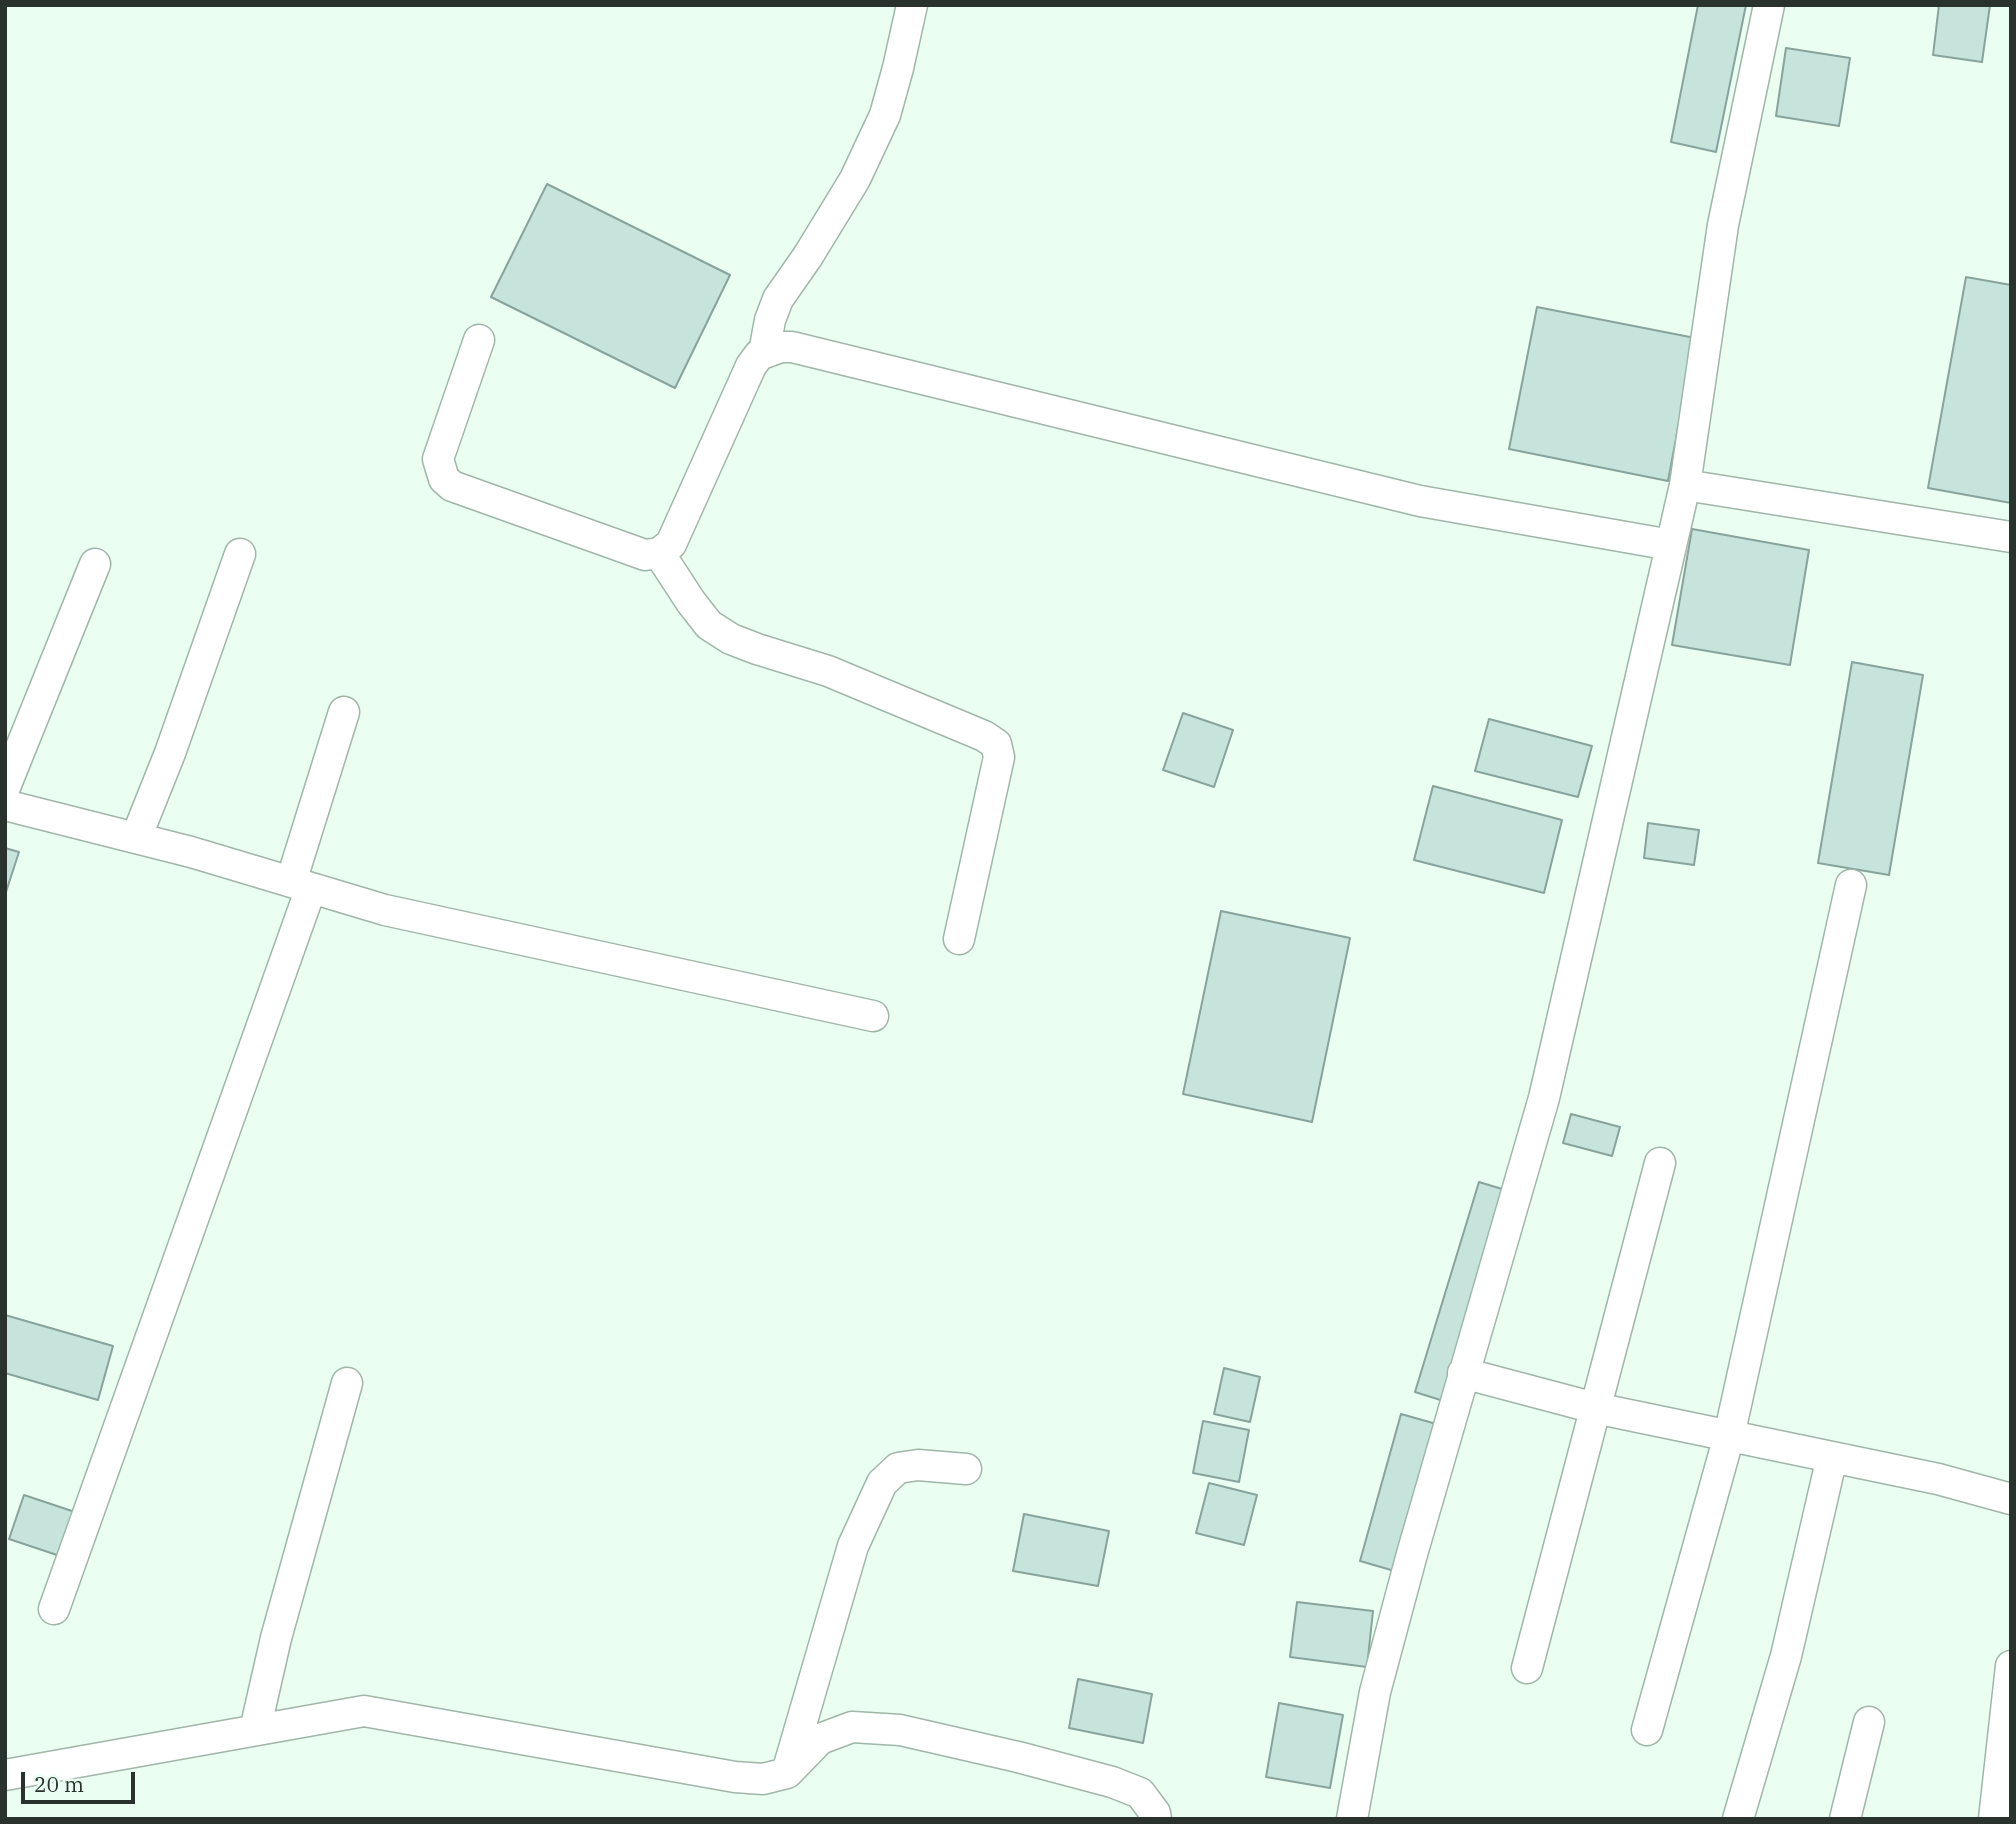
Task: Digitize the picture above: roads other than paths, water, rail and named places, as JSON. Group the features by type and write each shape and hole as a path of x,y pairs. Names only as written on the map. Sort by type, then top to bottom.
{"street":[{"path":"764,353 770,320 778,299 855,179 884,115 912,5"},
{"path":"1352,1819 1375,1692 1463,1373 1544,1098 1685,485 1723,225 1769,5"},
{"path":"479,340 438,459 444,479 460,489 645,555 659,553 671,544 751,366 759,355 781,347 792,347 1420,501 1671,545"},
{"path":"1685,485 2011,537"},
{"path":"659,553 709,625 731,639 828,671 984,736 996,744 999,757 959,939"},
{"path":"136,838 170,753 240,554"},
{"path":"5,787 95,564"},
{"path":"54,1609 301,885 344,712"},
{"path":"5,805 136,838 385,910 873,1016"},
{"path":"1647,1730 1729,1436 1851,885"},
{"path":"1527,1668 1660,1163"},
{"path":"1463,1373 1595,1408 1938,1479 2011,1499"},
{"path":"255,1730 276,1638 347,1383"},
{"path":"1738,1819 1786,1656 1832,1457"},
{"path":"787,1773 853,1546 882,1483 898,1468 918,1465 965,1469"},
{"path":"1994,1819 2011,1666"},
{"path":"5,1775 364,1711 735,1777 763,1779 787,1773 820,1739 852,1727 900,1730 1112,1782 1140,1793 1155,1813 1156,1819"},
{"path":"1845,1819 1869,1722"}]}
